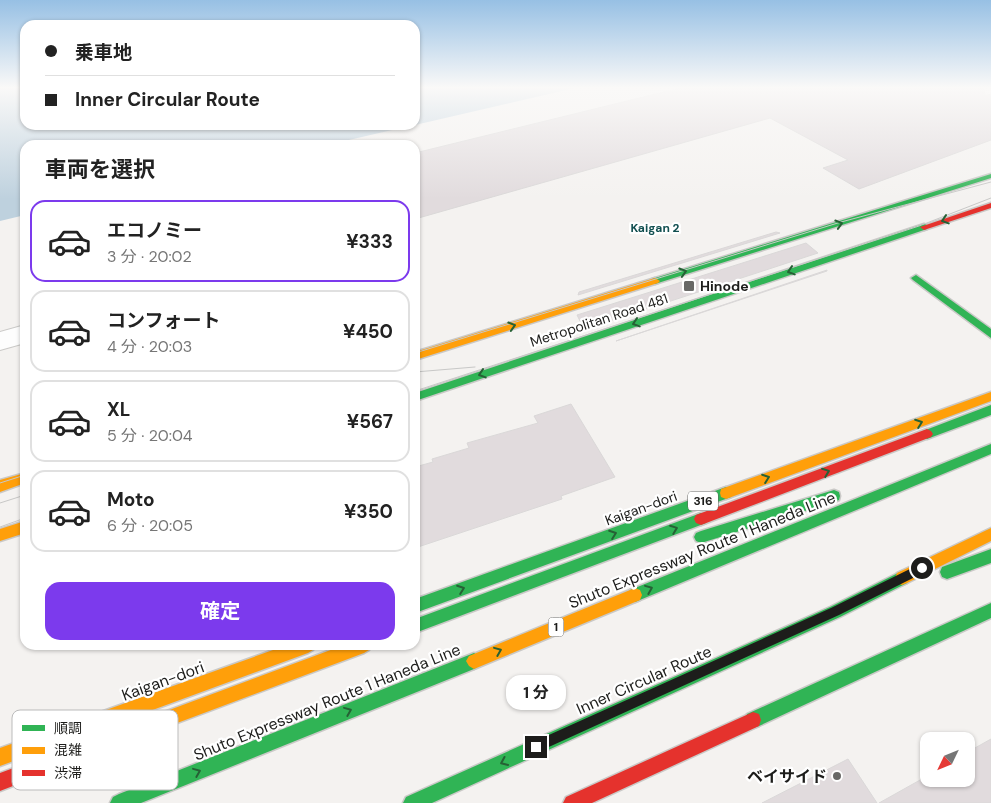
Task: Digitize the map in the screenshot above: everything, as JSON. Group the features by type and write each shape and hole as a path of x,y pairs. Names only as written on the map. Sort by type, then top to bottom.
{"main road":[{"name":"Metropolitan Road 481","path":"420,354 991,176"},
{"name":"Metropolitan Road 481","path":"420,395 991,205"},
{"path":"916,278 991,334"},
{"name":"Kaigan-dori","path":"420,604 991,396"},
{"path":"420,624 991,410"},
{"path":"877,483 991,448"},
{"name":"Shuto Expressway Route 1 Haneda Line","path":"178,779 492,654 991,448"},
{"path":"0,486 20,480"},
{"path":"688,541 849,492"},
{"path":"0,535 20,529"},
{"path":"835,612 991,534"},
{"path":"835,612 991,556"},
{"path":"432,620 621,561"},
{"path":"572,803 991,610"},
{"name":"Inner Circular Route","path":"412,803 835,612"},
{"name":"Kaigan-dori","path":"129,710 294,650"},
{"path":"178,715 351,650"},
{"name":"Kaigan-dori","path":"0,757 12,753"},
{"path":"0,782 12,777"},
{"name":"Shuto Expressway Route 1 Haneda Line","path":"119,803 152,790"}],"street":[{"path":"0,340 20,335"}],"water":[{"path":"0,124 20,124 20,130 392,130 349,140 20,140 20,216 0,221"}],"building":[{"path":"531,124 747,124 420,218 420,152"},
{"path":"782,124 991,124 991,140 859,189 823,168 848,160"},
{"path":"776,232 780,233 578,295 579,292"},
{"path":"806,243 818,253 588,328 580,321 577,315"},
{"path":"827,270 827,271 616,341"},
{"path":"571,404 615,477 561,496 562,499 420,546 420,466 433,462 432,459 469,448 467,443 538,423 534,416"},
{"path":"991,739 991,803 879,803 920,780 920,788 975,788 975,748"},
{"name":"ベイサイド","path":"848,759 877,803 762,803"}],"tram line":[{"path":"420,351 841,222 991,182"},
{"path":"420,389 919,226 991,198"},
{"path":"420,372 475,367"},
{"path":"0,483 20,477"},
{"path":"0,503 20,497"},
{"path":"0,527 20,520"}],"traffic: fast":[{"path":"655,281 991,176"},
{"path":"420,395 924,227"},
{"path":"916,278 991,334"},
{"path":"927,434 991,410"},
{"path":"635,595 991,449"},
{"path":"420,604 726,493"},
{"path":"701,537 834,496"},
{"path":"420,624 701,519"},
{"path":"947,572 991,556"},
{"path":"412,803 835,612 902,578"},
{"path":"753,720 991,610"},
{"path":"178,779 474,661"},
{"path":"119,803 152,790"}],"traffic: slow":[{"path":"420,354 655,281"},
{"path":"726,493 991,396"},
{"path":"0,486 20,480"},
{"path":"0,535 20,529"},
{"path":"902,578 991,534"},
{"path":"474,661 635,595"},
{"path":"129,710 294,650"},
{"path":"178,715 351,650"},
{"path":"0,757 12,753"}],"traffic: jam":[{"path":"924,227 991,205"},
{"path":"701,519 927,434"},
{"path":"572,803 753,720"},
{"path":"0,782 12,777"}],"place":[{"name":"Hinode","path":"689,286"},
{"name":"ベイサイド","path":"837,776"}],"district":[{"name":"Kaigan 2","path":"655,228"}],"route":[{"path":"536,747 835,612 922,568"}]}
